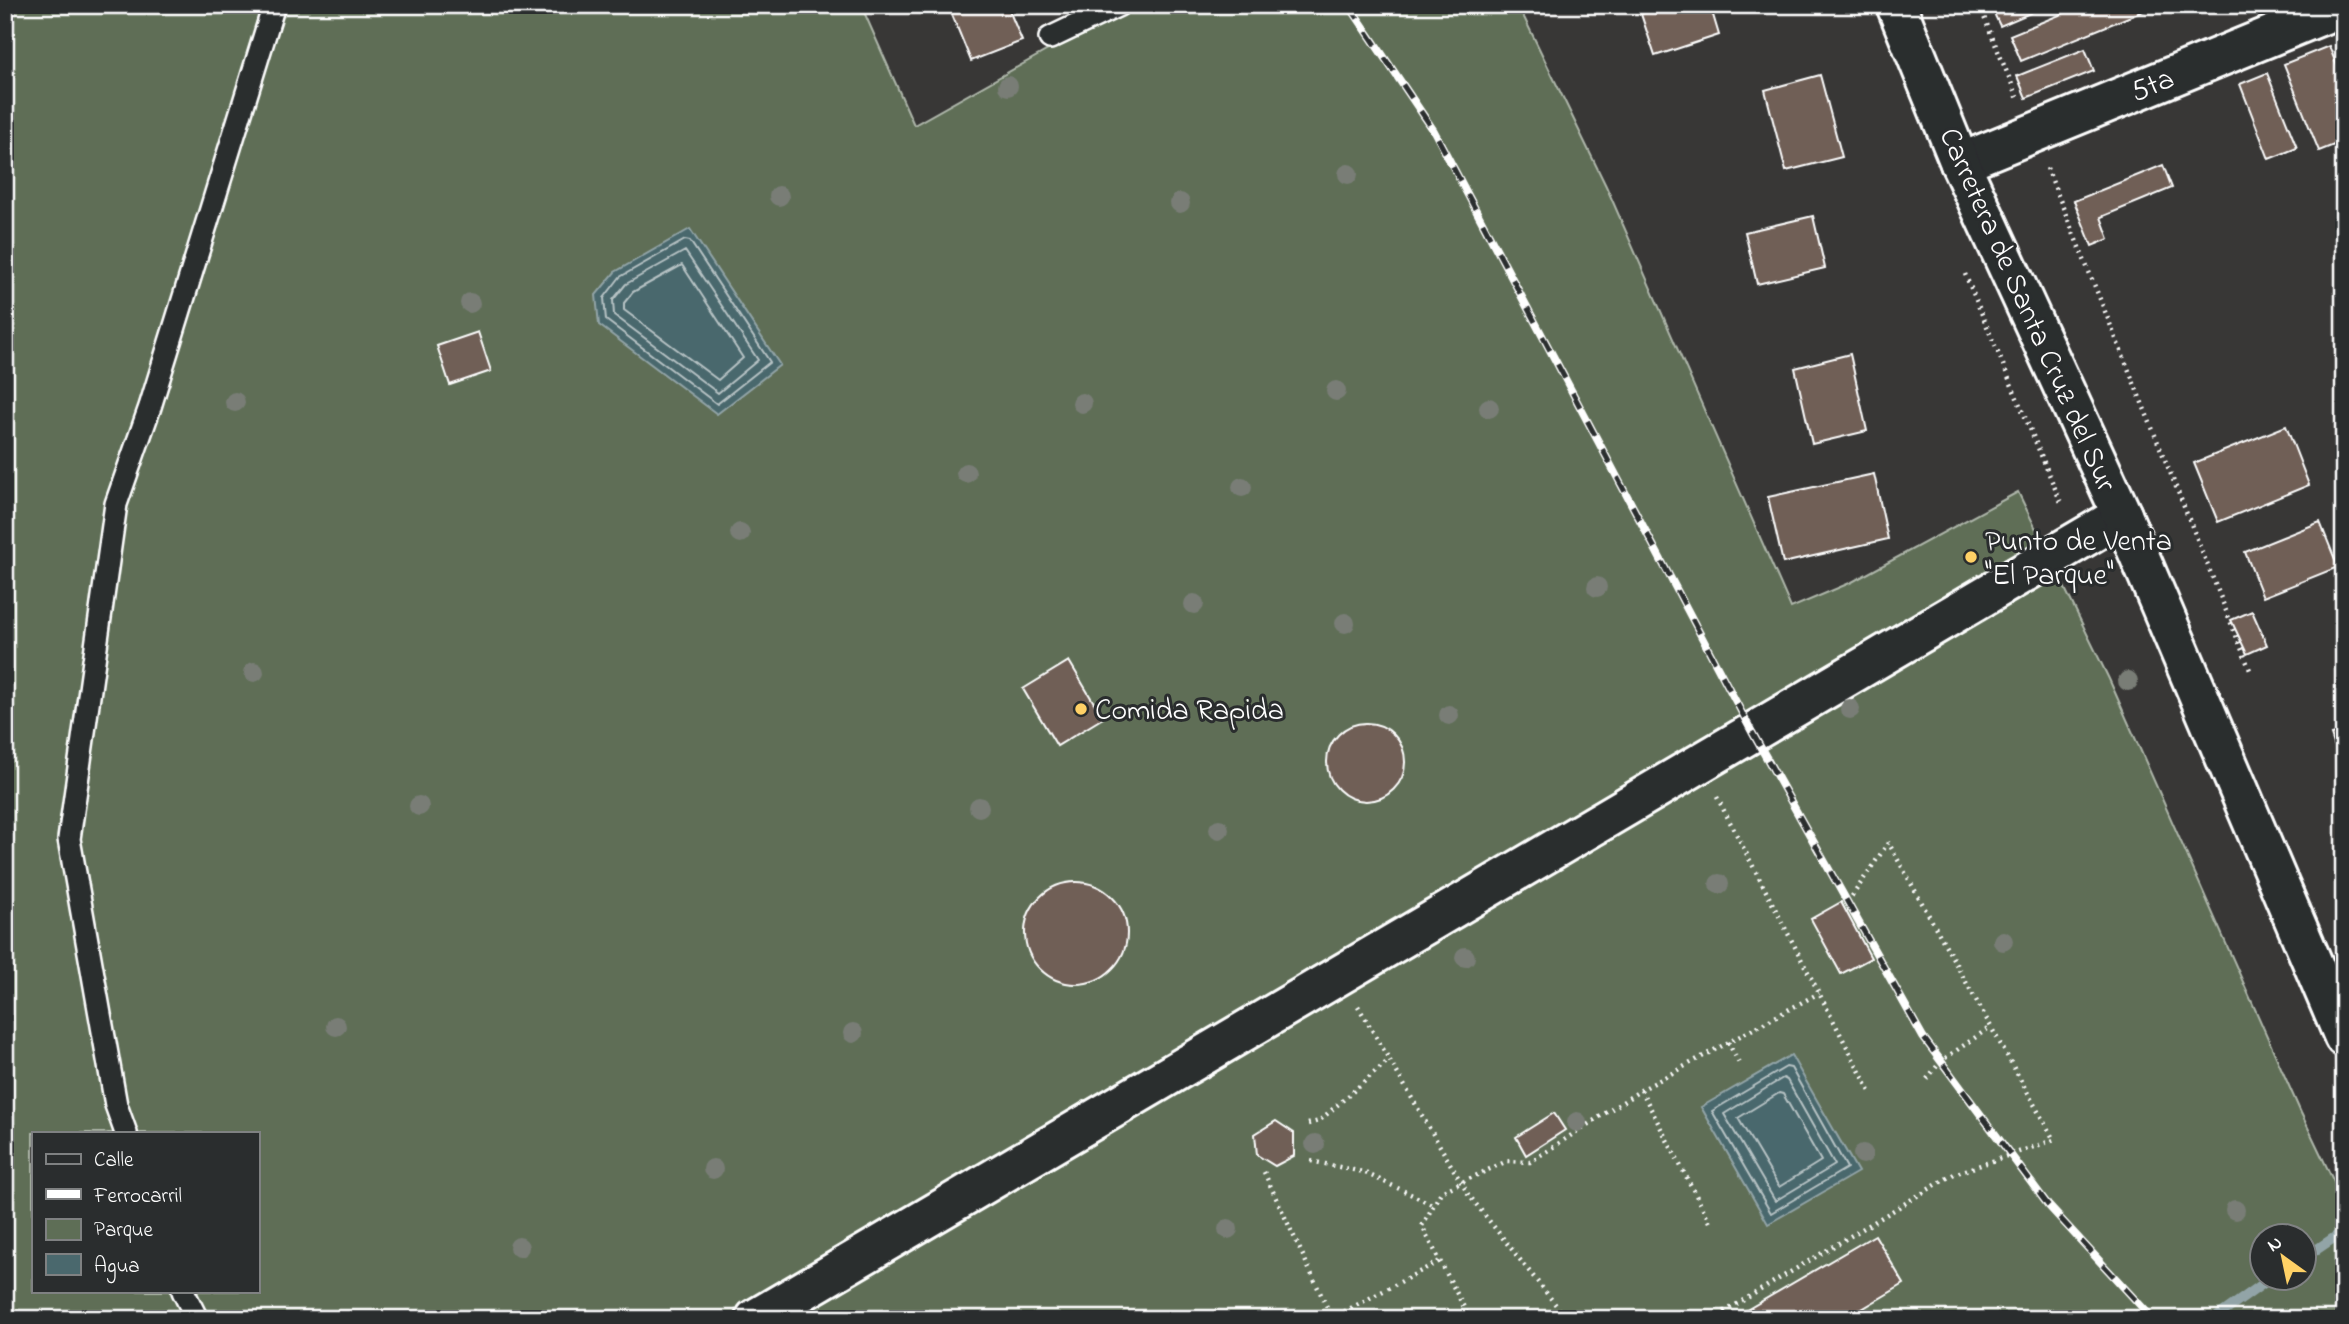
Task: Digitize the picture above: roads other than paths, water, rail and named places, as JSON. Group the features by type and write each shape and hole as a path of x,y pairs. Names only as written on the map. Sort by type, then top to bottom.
{"street":[{"name":"Carretera de Santa Cruz del Sur","path":"1896,5 1960,163 2122,515 2344,1037"},
{"name":"5ta","path":"1960,163 2344,6"},
{"path":"755,1319 2122,515"}],"lane":[{"path":"126,1132 116,1105 69,839 116,505 150,407 274,5"},
{"path":"1050,38 1119,5"},
{"path":"184,1292 197,1319"}],"water":[{"path":"690,229 780,365 717,414 599,325 596,295 615,272"},
{"path":"1791,1055 1858,1172 1768,1224 1701,1107"}],"waterway":[{"path":"2318,1249 2344,1231"},
{"path":"2214,1319 2252,1292"}],"railway":[{"path":"5,14 18,5"},
{"path":"1349,5 1434,131 1752,732 1923,1037 2048,1205 2153,1319"}],"place":[{"name":"Punto de Venta \"El Parque\"","path":"1971,557"},
{"name":"Comida Rapida","path":"1081,709"}]}
